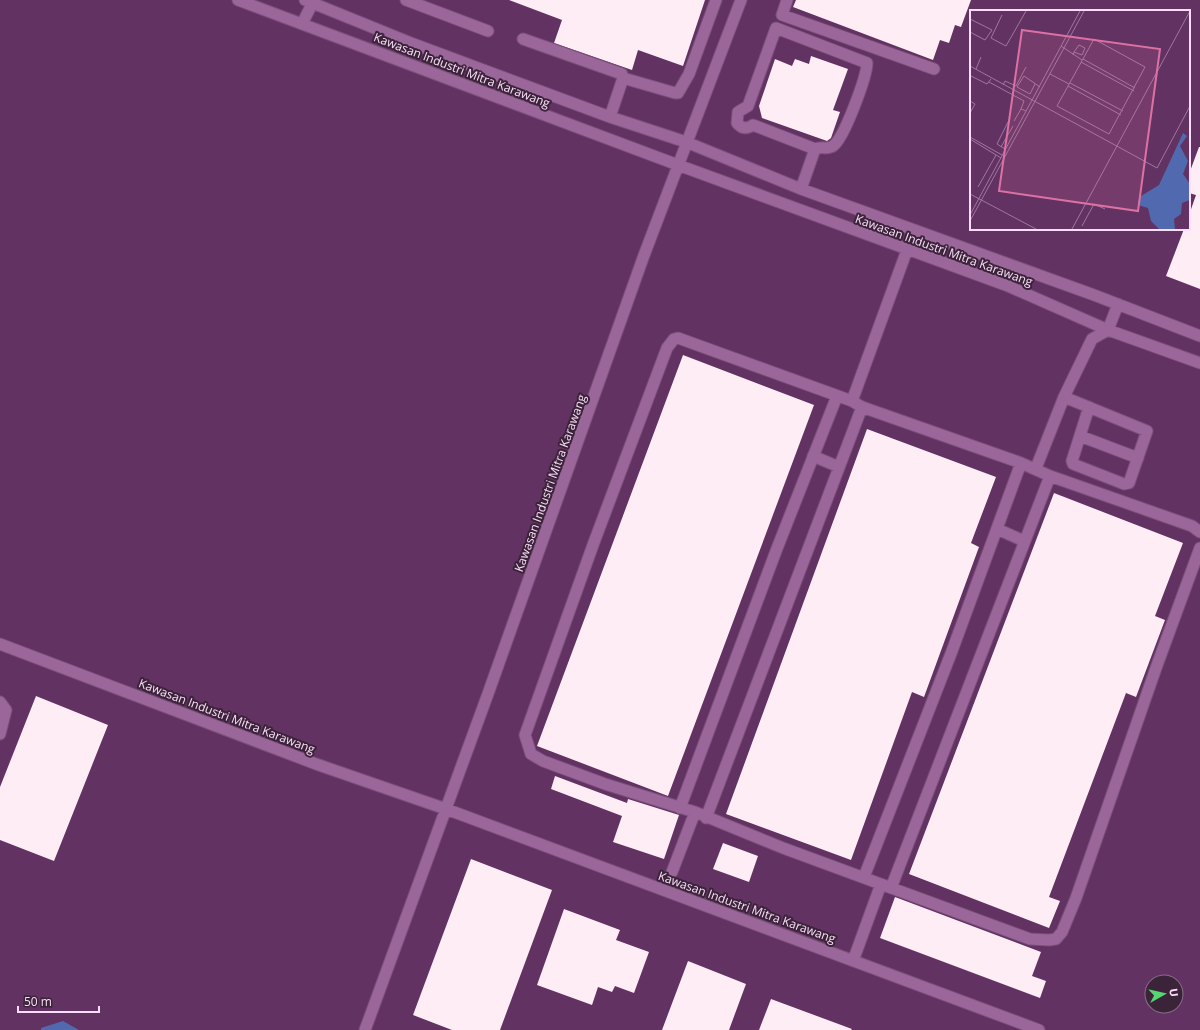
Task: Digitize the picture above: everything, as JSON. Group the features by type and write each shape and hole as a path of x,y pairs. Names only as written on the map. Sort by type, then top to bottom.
{"street":[{"name":"Kawasan Industri Mitra Karawang","path":"238,0 678,165 1008,286 1108,330 1200,363"},
{"path":"406,0 488,31"},
{"path":"522,40 618,72 623,78 675,94 678,93 689,74 716,0"},
{"path":"678,165 741,0"},
{"path":"787,0 782,15 934,69"},
{"name":"Kawasan Industri Mitra Karawang","path":"311,1 412,43 610,117 686,142 801,189 1118,304 1144,316 1200,336"},
{"path":"302,24 311,1"},
{"path":"776,28 867,63 864,80 847,122 835,145 830,148 815,149 753,125 744,128 737,124 738,112 748,106 776,28"},
{"path":"610,117 623,78"},
{"path":"801,189 815,149"},
{"name":"Kawasan Industri Mitra Karawang","path":"368,1029 678,165"},
{"path":"852,401 907,250"},
{"path":"1036,468 1064,398 1092,339 1108,330 1118,304"},
{"path":"1200,532 1192,526 1050,476 1036,468 862,407 852,401 684,338 678,338 674,340 664,356 593,545 525,735 531,754 605,784 695,812 706,818 783,848 1030,939 1056,939 1062,932 1076,898 1156,668 1200,548"},
{"path":"680,808 837,396"},
{"path":"1064,398 1089,407 1147,431 1130,482 1124,484 1073,464 1089,407"},
{"path":"706,818 862,407"},
{"path":"1080,436 1138,458"},
{"path":"813,456 839,467"},
{"path":"864,877 952,651 1021,463"},
{"path":"853,961 886,886 1050,476"},
{"path":"997,529 1024,541"},
{"name":"Kawasan Industri Mitra Karawang","path":"0,644 316,764 446,809 1039,1030"},
{"path":"0,702 6,710 0,734"},
{"path":"672,872 695,812"}],"water":[{"path":"63,1021 79,1030 41,1030 41,1028"}],"building":[{"path":"509,0 705,0 683,66 638,50 632,70 554,43 562,20"},
{"path":"796,0 971,0 961,27 955,25 949,43 940,40 933,60 793,7"},
{"path":"811,56 848,69 833,110 840,112 831,138 827,141 762,118 759,106 775,59 792,66 795,59 809,64"},
{"path":"1200,147 1200,289 1166,276 1184,230 1190,230 1190,212 1196,195 1190,193 1190,171"},
{"path":"683,355 814,405 668,796 537,746"},
{"path":"867,429 996,477 971,543 979,547 924,697 912,692 851,860 726,814"},
{"path":"1054,493 1183,543 1155,616 1165,620 1136,697 1126,693 1049,897 1060,901 1049,928 909,874"},
{"path":"36,696 108,725 54,861 0,840 0,787"},
{"path":"555,776 627,803 628,799 679,815 664,859 613,842 622,816 551,789"},
{"path":"723,843 758,856 749,882 713,869"},
{"path":"471,859 552,890 500,1030 452,1030 413,1015"},
{"path":"895,897 1041,952 1032,976 1046,981 1040,998 880,938"},
{"path":"564,909 620,930 616,940 649,952 634,993 615,986 612,992 598,987 592,1005 537,985"},
{"path":"688,961 746,984 729,1030 662,1030"},
{"path":"771,999 852,1029 759,1030"}]}
